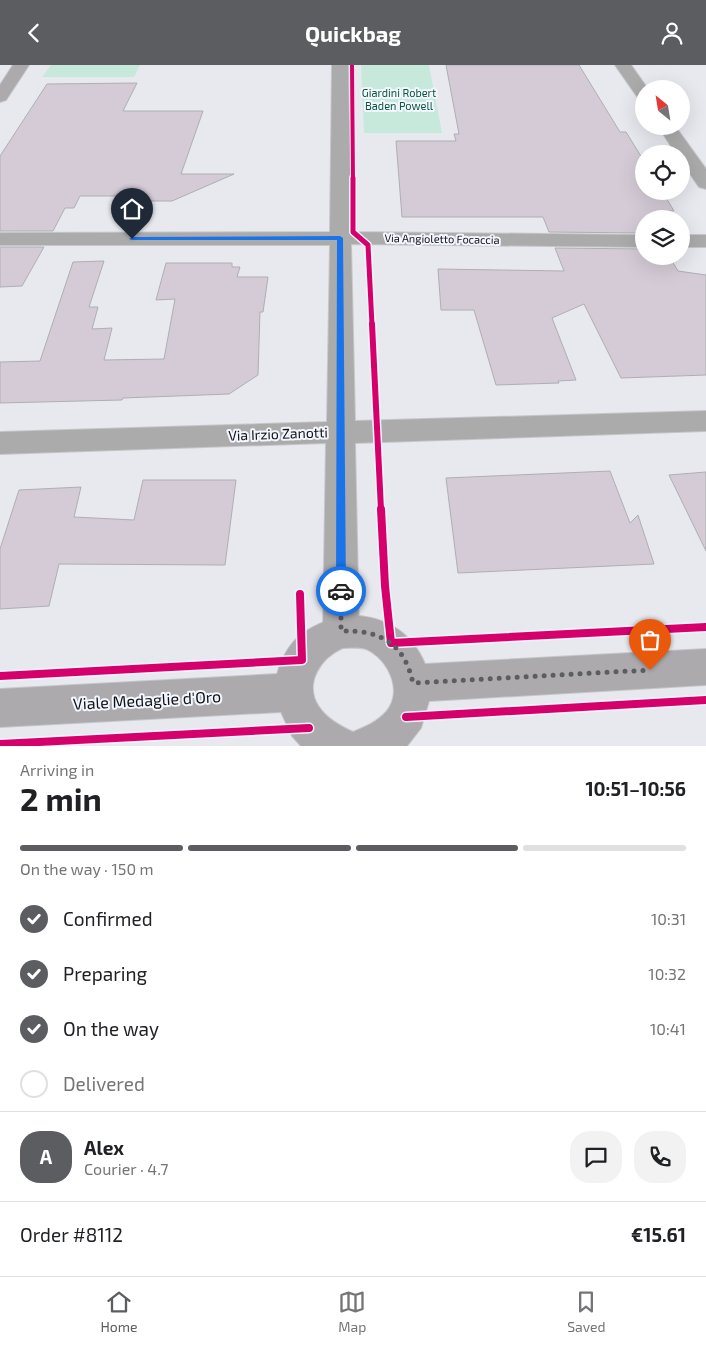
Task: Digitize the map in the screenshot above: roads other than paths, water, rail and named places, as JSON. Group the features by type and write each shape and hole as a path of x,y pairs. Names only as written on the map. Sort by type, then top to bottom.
{"street":[{"path":"0,97 21,65"},
{"path":"340,65 341,631"},
{"path":"623,65 635,82"},
{"path":"672,135 706,183"},
{"name":"Via Angioletto Focaccia","path":"0,239 340,238 635,241"},
{"path":"690,241 706,241"},
{"name":"Via Irzio Zanotti","path":"0,443 706,421"},
{"path":"340,746 324,740 309,728 298,711 294,693 296,675 302,660 312,647 326,637 341,631 359,631 375,634 391,643 401,653 409,668 413,683 412,700 406,717 395,731 380,742 367,746"},
{"path":"413,683 706,667"},
{"name":"Viale Medaglie d'Oro","path":"0,708 294,693"}],"park label":[{"name":"Giardini Robert Baden Powell","path":"399,99"}]}
